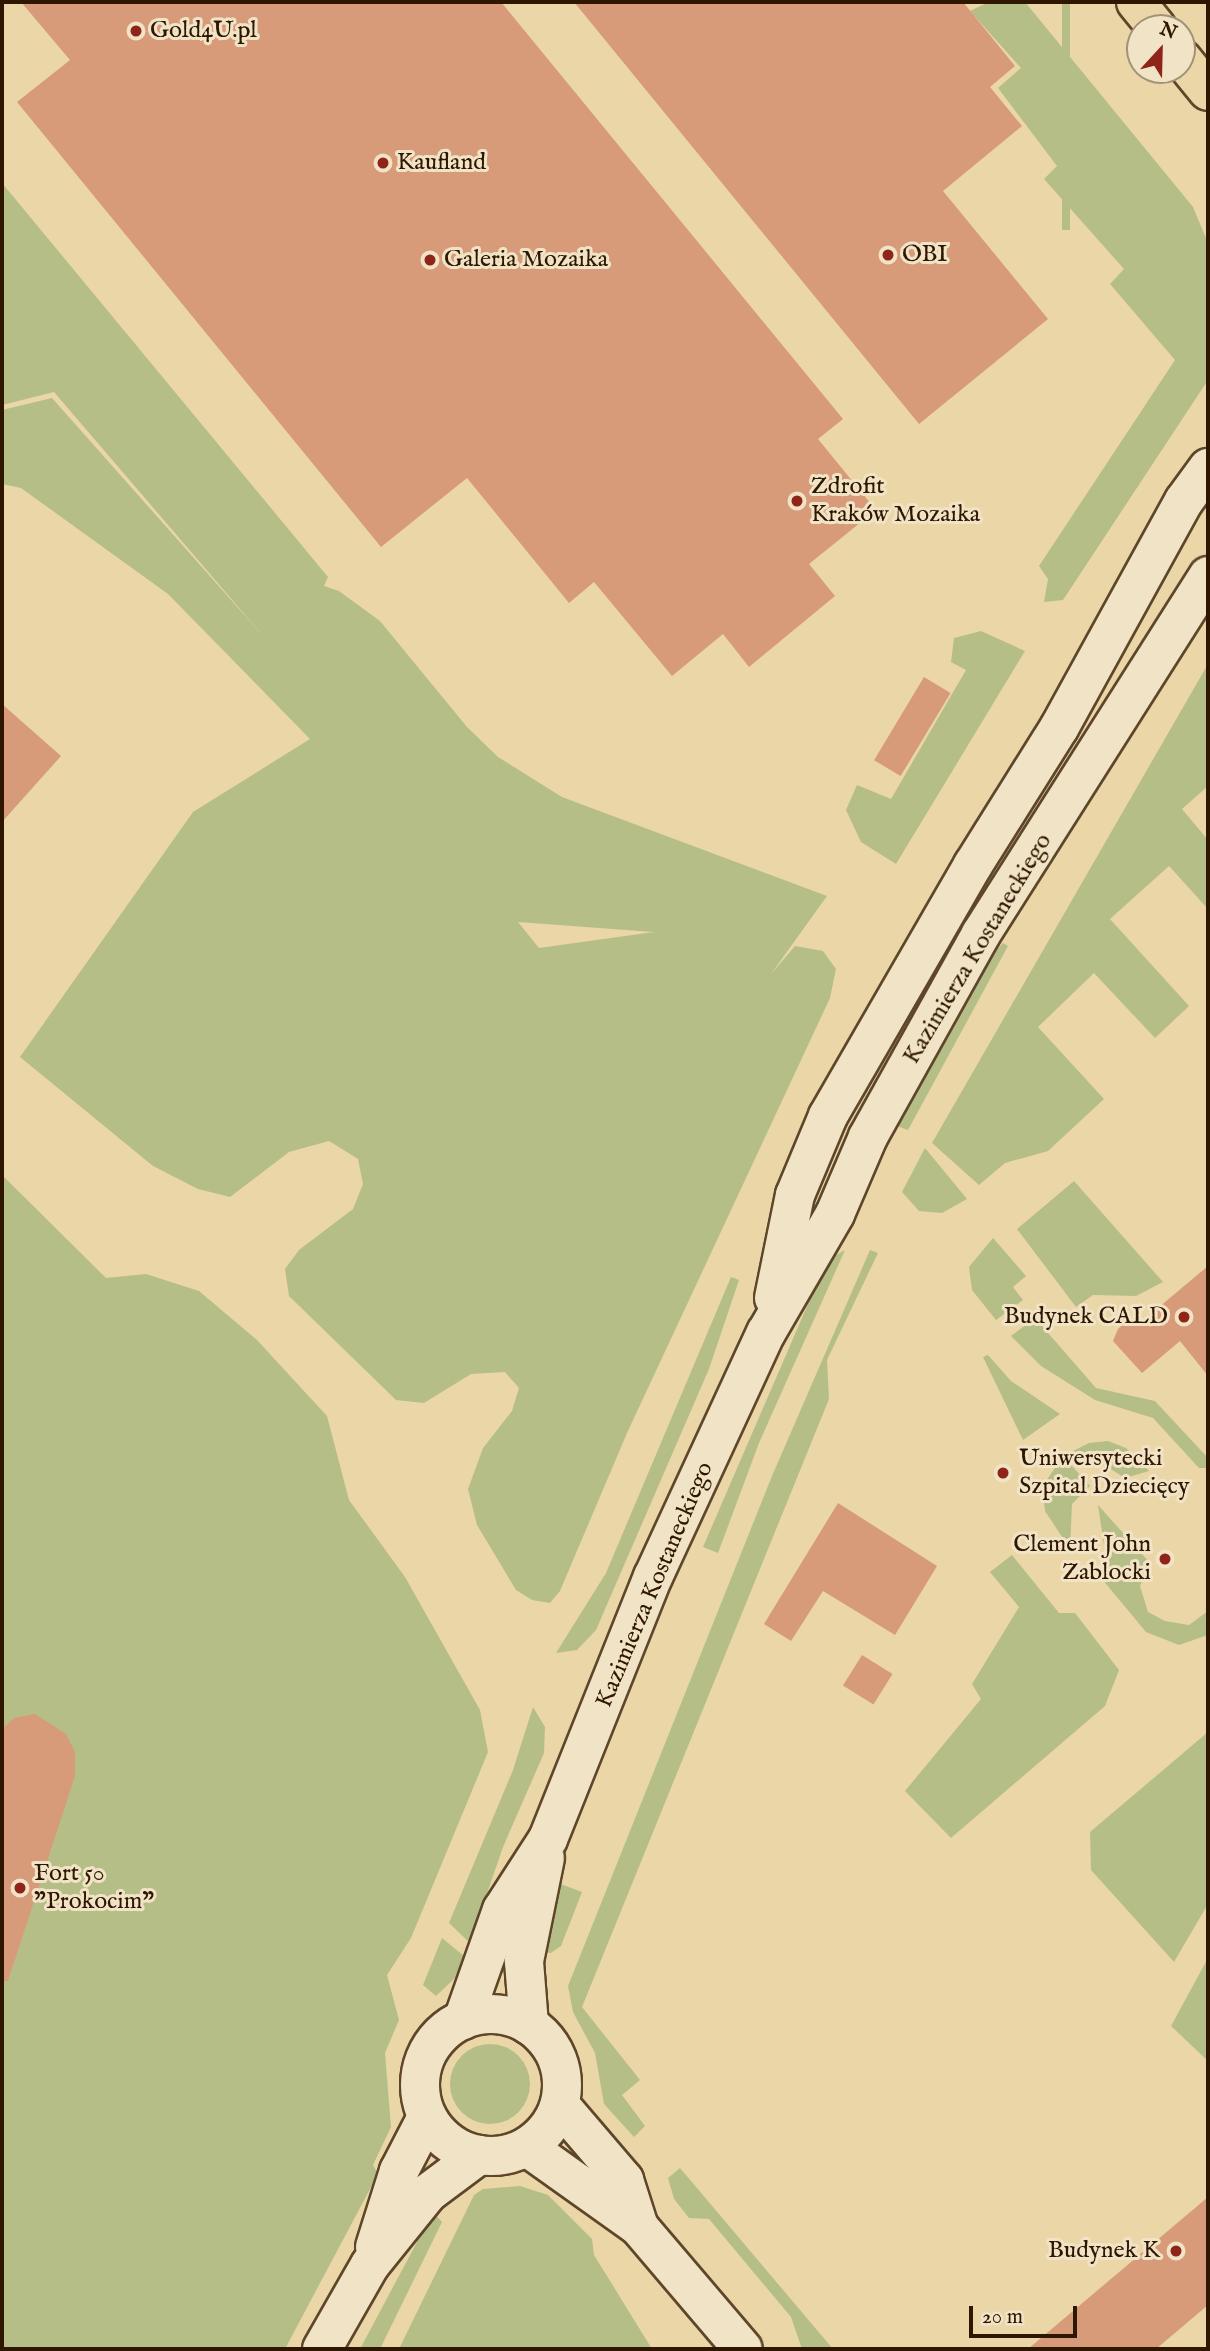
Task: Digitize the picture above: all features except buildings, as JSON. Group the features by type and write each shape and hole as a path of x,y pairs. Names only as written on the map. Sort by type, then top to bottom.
{"main road":[{"path":"1196,76 1208,91"}],"street":[{"name":"Kazimierza Kostaneckiego","path":"766,1333 795,1195 828,1116 1142,580 1184,501 1208,468"},
{"name":"Kazimierza Kostaneckiego","path":"1142,580 1208,499"},
{"name":"Kazimierza Kostaneckiego","path":"529,2025 524,1961 548,1839 653,1577 766,1333 835,1214 868,1136 981,934 1208,576"},
{"name":"Kazimierza Kostaneckiego","path":"463,2020 502,1910 548,1839"},
{"path":"485,2014 508,2016 529,2025 546,2040 558,2060 563,2082 560,2105 552,2122 527,2147 504,2156 479,2155 458,2149 427,2118 420,2094 421,2069 442,2033 463,2020 485,2014"},
{"path":"560,2105 624,2180 639,2227"},
{"path":"370,2265 399,2171 427,2118"},
{"path":"527,2147 639,2227 743,2349"},
{"path":"322,2349 370,2265 428,2193 479,2155"}],"green space":[{"path":"989,2 1025,2 1193,207 1208,243 1208,380 1063,600 1044,602 1048,579 1039,566 1175,360 1110,284 1124,269 1044,179 1057,166 998,88 1021,68 970,11"},
{"path":"1062,2 1070,2 1070,230 1062,230"},
{"path":"2,183 328,577 324,586 339,591 380,621 467,727 498,757 562,797 827,896 771,974 795,946 823,951 836,969 830,998 627,1433 560,1591 550,1603 532,1600 516,1590 477,1525 468,1489 483,1448 512,1411 519,1388 505,1372 471,1374 424,1403 396,1400 289,1296 285,1269 299,1250 353,1209 363,1184 358,1159 329,1141 289,1152 230,1197 198,1189 153,1166 20,1057 193,812 310,739 168,594 21,488 2,484 2,410 52,398 264,637 54,392 2,405","holes":["518,922 654,932 539,948"]},
{"path":"981,631 1025,651 896,864 861,842 846,810 857,785 891,799 966,670 951,662 954,638"},
{"path":"1208,664 1208,786 1182,809 1208,840 1208,909 1169,866 1110,919 1189,1006 1155,1038 1094,973 1038,1027 1104,1099 1048,1151 1005,1163 979,1185 932,1143"},
{"path":"1003,943 1008,946 908,1130 891,1124 963,986"},
{"path":"925,1148 967,1199 942,1213 919,1211 902,1192"},
{"path":"2,1175 106,1278 146,1274 199,1291 257,1340 327,1416 349,1500 405,1577 480,1710 488,1752 411,1938 387,1975 399,2020 385,2053 391,2127 373,2165 378,2174 285,2349 2,2349"},
{"path":"1074,1181 1163,1282 1136,1296 1093,1295 1076,1307 1017,1229"},
{"path":"993,1238 1026,1276 1013,1287 1023,1300 996,1320 972,1290 969,1267"},
{"path":"845,1250 759,1443 718,1553 703,1547 827,1260"},
{"path":"870,1250 878,1253 827,1360 829,1399 582,2007 640,2080 622,2095 645,2126 634,2137 604,2104 595,2053 573,2012 568,1986 772,1476"},
{"path":"731,1277 739,1280 709,1369 596,1630 577,1650 556,1653 606,1573"},
{"path":"1035,1318 1096,1388 1155,1401 1208,1458 1208,1468 1199,1468 1153,1418 1095,1400 1041,1366 1011,1336"},
{"path":"988,1355 1011,1381 1060,1414 1023,1440 983,1357"},
{"path":"1108,1441 1126,1448 1149,1471 1125,1478 1096,1460 1075,1462 1069,1453 1089,1443"},
{"path":"1063,1456 1090,1486 1072,1504 1070,1549 1045,1511 1042,1487"},
{"path":"1098,1505 1150,1563 1140,1586 1148,1612 1165,1621 1189,1625 1208,1611 1208,1635 1179,1645 1146,1632 1097,1573 1106,1559"},
{"path":"1012,1555 1059,1613 1075,1613 1119,1670 1105,1706 951,1838 905,1791 981,1699 972,1684 1019,1607 990,1572"},
{"path":"533,1707 545,1727 544,1753 503,1847 470,1943 449,1923 513,1770"},
{"path":"1208,1732 1208,1904 1174,1962 1091,1870 1090,1832"},
{"path":"558,1883 582,1892 561,1946 551,1953 542,1952"},
{"path":"442,1938 464,1956 455,1978 436,1996 423,1985"},
{"path":"1208,1958 1208,2061 1171,2026"},
{"path":"490,2044 505,2047 518,2056 527,2069 530,2084 527,2099 518,2112 505,2121 490,2124 475,2121 462,2112 453,2099 450,2084 453,2069 462,2056 475,2047"},
{"path":"680,2168 833,2349 802,2349 791,2317 709,2219 689,2218 674,2199 668,2178"},
{"path":"520,2186 548,2195 592,2239 594,2255 652,2349 399,2349 474,2195 483,2189"},
{"path":"433,2212 442,2222 380,2349 360,2349"}],"place":[{"name":"Gold4U.pl","path":"136,31"},
{"name":"Kaufland","path":"383,163"},
{"name":"OBI","path":"888,255"},
{"name":"Galeria Mozaika","path":"430,260"},
{"name":"Zdrofit Kraków Mozaika","path":"797,501"},
{"name":"Budynek CALD","path":"1184,1317"},
{"name":"Uniwersytecki Szpital Dziecięcy","path":"1003,1473"},
{"name":"Clement John Zablocki","path":"1165,1559"},
{"name":"Fort 50 \"Prokocim\"","path":"20,1888"},
{"name":"Budynek K","path":"1176,2251"}]}
